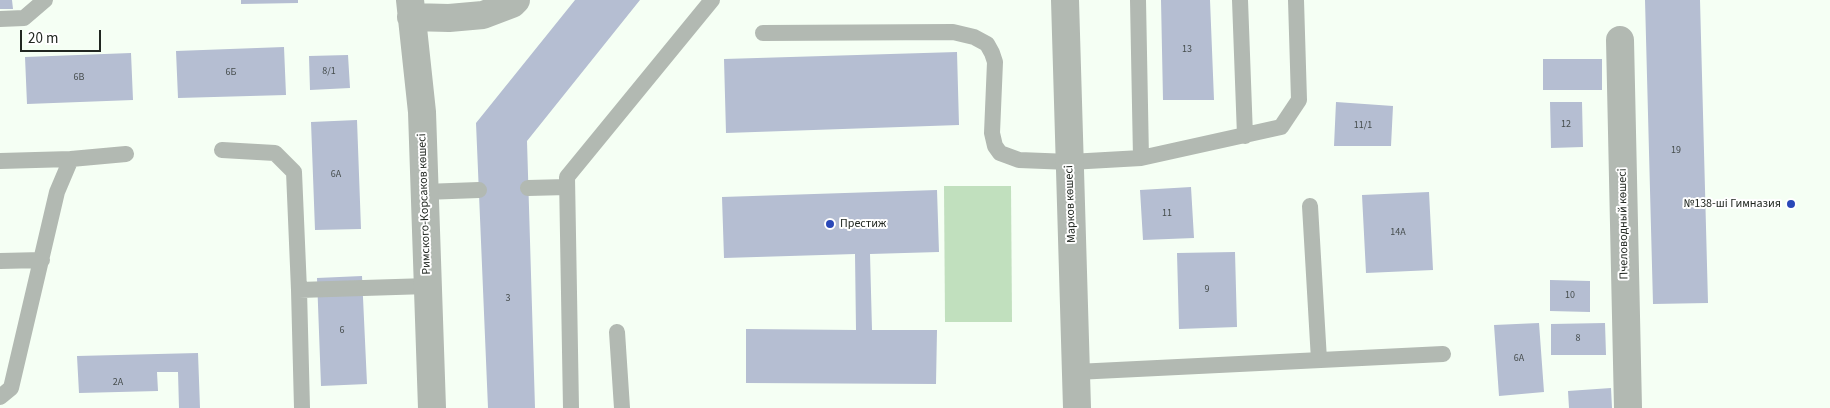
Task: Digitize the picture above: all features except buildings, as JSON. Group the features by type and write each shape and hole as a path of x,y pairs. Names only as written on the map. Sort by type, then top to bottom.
{"street":[{"path":"410,8 449,18 483,15 512,4 516,0"},
{"name":"Марков көшесі","path":"1065,0 1077,408"},
{"name":"Римского-Корсаков көшесі","path":"410,8 422,112 432,408"},
{"name":"Пчеловодный көшесі","path":"1620,40 1628,408"}],"lane":[{"path":"0,19 24,18 45,0"},
{"path":"571,408 567,177 712,0"},
{"path":"1138,0 1142,158"},
{"path":"1240,0 1245,136"},
{"path":"763,32 953,32 974,37 987,44 995,62 992,133 995,146 1000,152 1019,160 1070,162 1142,158 1281,127 1299,100 1296,0"},
{"path":"222,150 276,153 294,172 302,408"},
{"path":"0,161 72,159 126,154"},
{"path":"0,397 11,388 42,260 56,192 72,159"},
{"path":"528,188 567,187"},
{"path":"424,192 479,190"},
{"path":"1310,206 1319,360"},
{"path":"0,261 42,260"},
{"path":"299,290 428,286"},
{"path":"617,332 622,408"},
{"path":"1076,372 1443,354"}],"green space":[{"path":"944,186 1011,186 1012,322 945,322"}],"place":[{"name":"№138-ші Гимназия","path":"1791,204"},
{"name":"Престиж","path":"830,224"}]}
